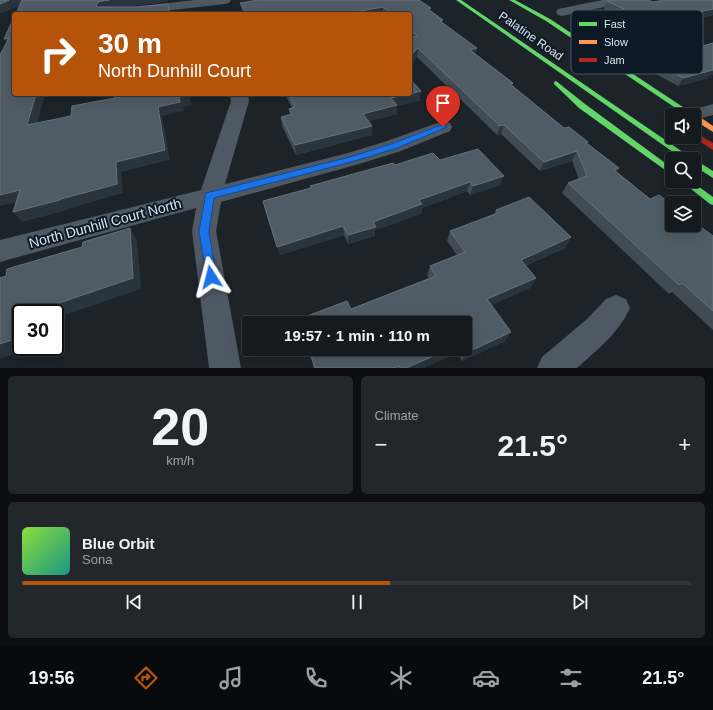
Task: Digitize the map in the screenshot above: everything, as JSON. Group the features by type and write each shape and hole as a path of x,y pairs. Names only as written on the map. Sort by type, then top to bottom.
{"main road":[{"path":"458,0 529,60"},
{"name":"Palatine Road","path":"458,0 679,152"},
{"name":"Palatine Road","path":"507,0 571,47"},
{"path":"511,0 548,20 571,35"},
{"path":"629,74 680,108"},
{"path":"547,76 582,106 665,167"},
{"path":"701,121 713,130"},
{"path":"701,139 713,147"},
{"path":"701,167 713,175"},
{"path":"694,188 713,202"}],"street":[{"path":"140,12 207,8 225,0"},
{"path":"572,10 619,0"},
{"path":"562,12 571,10"},
{"path":"225,368 204,231 210,196 240,101 239,96"},
{"path":"701,113 713,109"},
{"name":"North Dunhill Court North","path":"0,251 352,159 394,146 443,127"},
{"path":"553,368 598,330 616,308"}],"building":[{"path":"0,0 9,0 0,4"},
{"path":"22,0 109,0 98,2 96,6 135,7 168,4 170,12 17,12"},
{"path":"258,0 419,0 431,8 428,9 443,20 440,21 477,48 470,50 513,83 510,84 564,128 569,127 588,142 585,142 619,168 614,170 650,199 659,195 665,200 665,232 701,232 701,227 713,236 713,311 682,283 679,285 568,183 587,176 577,151 544,162 504,125 500,126 418,48 412,54 412,38 418,36 412,32 412,12 389,12 383,7 355,12 246,12 240,3"},
{"path":"648,0 653,2 665,0 713,0 713,9 703,11 620,10 624,9 607,1"},
{"path":"12,21 12,96 35,96 27,125 71,116 72,106 115,98 115,96 184,96 179,97 180,102 158,107 165,150 116,162 117,184 13,212 20,190 0,195 0,55 9,38 4,39"},
{"path":"713,43 713,70 703,73 703,46"},
{"path":"676,74 698,74 683,78"},
{"path":"412,81 421,91 412,93"},
{"path":"289,96 400,96 391,98 397,105 363,114 372,126 295,145 281,117 292,114 289,109 295,107"},
{"path":"478,149 504,176 473,186 470,182 419,200 422,204 373,222 376,227 348,235 343,226 277,247 263,201 311,188 310,186 393,163 395,165 433,153 440,160"},
{"path":"529,197 571,237 521,260 536,278 487,299 511,332 472,350 472,316 307,316 347,301 351,309 436,276 430,266 465,252 450,231 498,213 496,210"},
{"path":"130,228 133,278 56,304 12,304 12,340 0,344 0,278 6,276 7,269 82,247 83,242"},
{"path":"311,356 434,356 406,368 400,368 399,366 394,368 315,368"}],"traffic: fast":[{"path":"458,0 679,152"},
{"path":"511,0 548,20 571,35"},
{"path":"629,74 680,108"},
{"path":"556,83 582,106 665,167"},
{"path":"701,167 713,175"},
{"path":"694,188 713,202"}],"traffic: slow":[{"path":"701,122 713,130"}],"traffic: jam":[{"path":"701,139 713,147"}],"route":[{"path":"211,277 204,231 210,196 352,159 394,146 443,127"}]}
